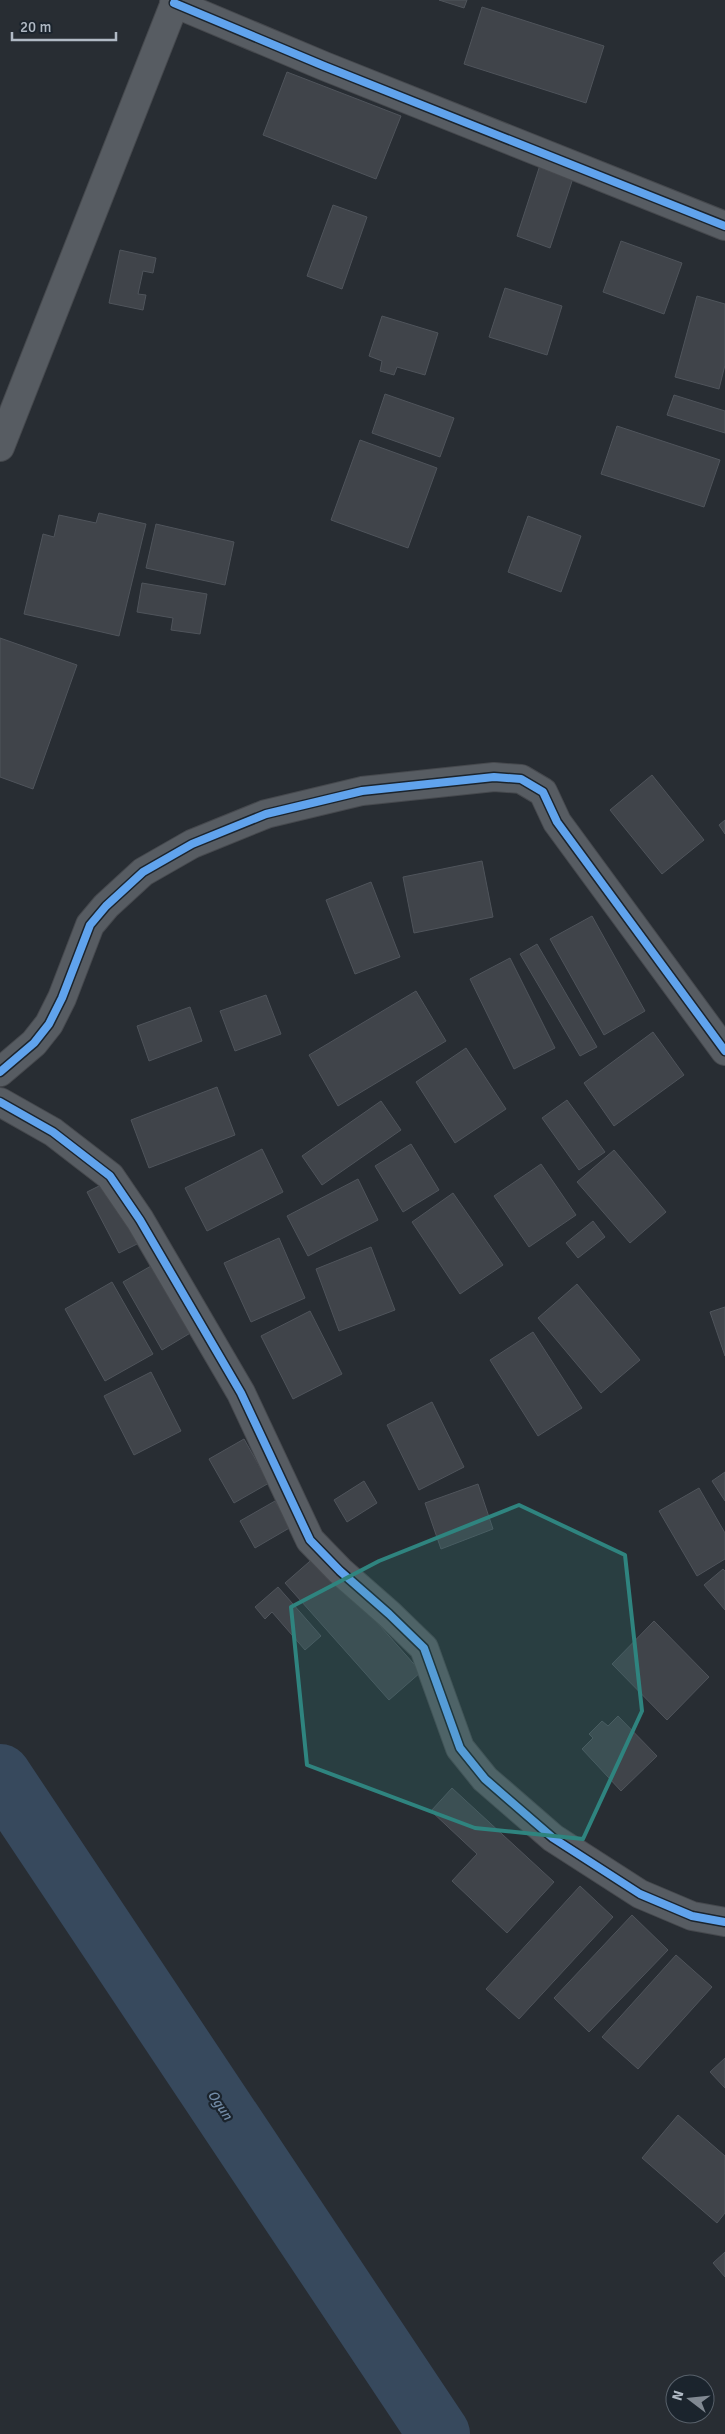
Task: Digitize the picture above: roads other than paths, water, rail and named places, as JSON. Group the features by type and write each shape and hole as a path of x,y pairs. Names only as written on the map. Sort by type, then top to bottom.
{"street":[{"path":"0,447 175,2 324,66 725,226"},
{"path":"0,1072 34,1043 49,1024 62,998 90,925 106,906 143,872 192,844 266,814 362,791 494,777 521,780 543,792 557,822 725,1051"},
{"path":"0,1102 52,1132 110,1176 140,1220 241,1393 310,1540 340,1572 389,1614 424,1648 460,1748 485,1779 553,1838 640,1894 692,1916 725,1922"}],"waterway":[{"name":"Ogun","path":"0,1775 439,2434"}]}
